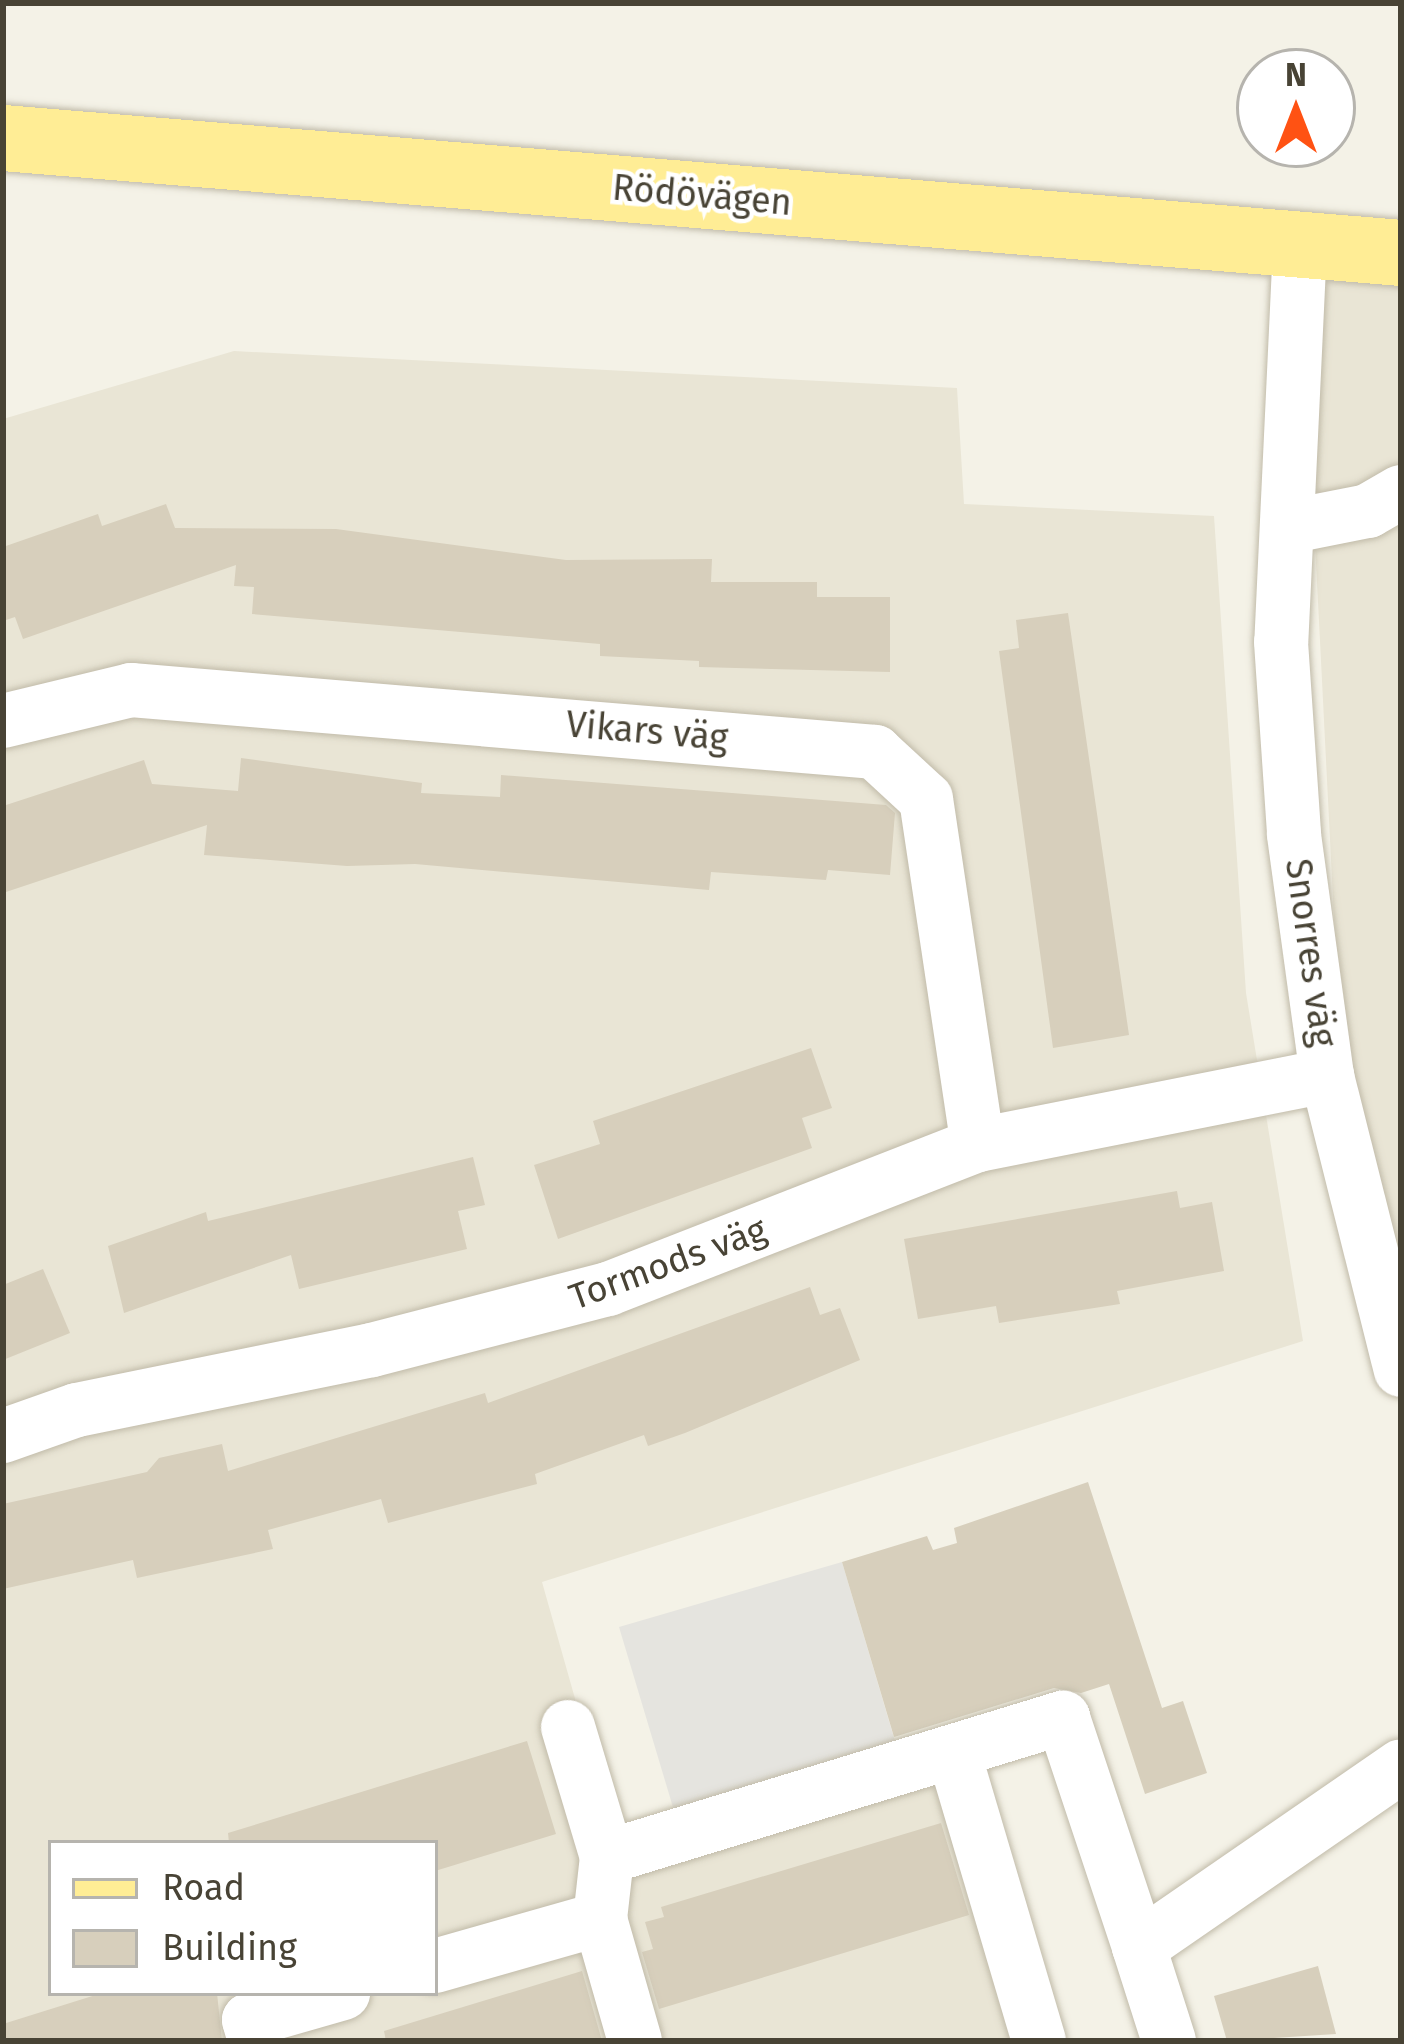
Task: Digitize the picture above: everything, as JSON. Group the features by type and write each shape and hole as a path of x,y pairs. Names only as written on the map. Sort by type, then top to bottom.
{"main road":[{"name":"Rödövägen","path":"3,138 1401,253"}],"street":[{"name":"Snorres väg","path":"1300,245 1281,642 1294,835 1327,1076 1401,1370"},
{"path":"1287,527 1368,511 1401,492"},
{"name":"Vikars väg","path":"3,721 131,690 875,752 926,799 978,1145"},
{"name":"Tormods väg","path":"3,1436 77,1410 372,1350 608,1289 978,1145 1327,1076"},
{"path":"607,1857 1063,1718 1168,2041"},
{"path":"568,1727 607,1857 600,1919 634,2041"},
{"path":"954,1754 1039,2041"},
{"path":"1139,1947 1401,1766"},
{"path":"438,1965 600,1919"},
{"path":"255,2041 249,2020 333,1996"}],"shaded area":[{"path":"1300,245 1401,253 1401,1364 1341,1057"},
{"path":"234,351 957,388 964,504 1214,516 1246,993 1303,1341 542,1582 623,1868 979,1774 1058,2041 3,2041 3,419"},
{"path":"842,1562 897,1748 675,1814 619,1627"}],"building":[{"path":"166,504 175,528 336,529 566,560 712,559 711,582 817,582 817,597 890,597 890,672 699,667 699,661 600,656 600,644 252,614 254,587 234,586 236,565 23,639 15,617 3,621 3,547 98,514 102,526"},
{"path":"1068,613 1129,1035 1053,1048 999,651 1019,648 1016,620"},
{"path":"241,758 422,783 421,793 500,797 501,775 886,805 895,813 890,875 828,870 826,880 711,872 709,890 415,864 347,866 204,855 207,825 3,893 3,806 144,760 152,784 238,791"},
{"path":"811,1048 832,1108 802,1118 812,1148 558,1239 534,1165 600,1144 593,1121"},
{"path":"473,1157 485,1205 458,1211 467,1249 299,1289 291,1255 124,1313 108,1246 206,1212 208,1221"},
{"path":"1177,1191 1180,1208 1212,1202 1224,1271 1117,1291 1120,1304 999,1323 996,1306 918,1319 904,1239"},
{"path":"43,1269 70,1333 3,1360 3,1285"},
{"path":"810,1287 820,1315 840,1308 860,1360 685,1433 648,1446 644,1435 535,1474 537,1484 388,1523 381,1499 268,1530 273,1549 137,1578 133,1560 3,1589 3,1504 147,1472 159,1458 222,1444 228,1471 485,1393 488,1403"},
{"path":"1088,1482 1162,1708 1183,1701 1207,1773 1145,1794 1109,1684 1081,1693 1054,1688 894,1737 842,1562 927,1536 933,1550 957,1543 954,1528"},
{"path":"527,1741 556,1834 438,1870 438,1840 229,1840 228,1833"},
{"path":"941,1823 969,1915 659,2009 642,1952 653,1949 645,1922 664,1917 661,1907"},
{"path":"1318,1966 1336,2034 1227,2041 1214,1996"},
{"path":"582,1971 602,2041 386,2041 384,2031"},
{"path":"92,1996 217,1996 222,2041 3,2041 3,2024"}]}
